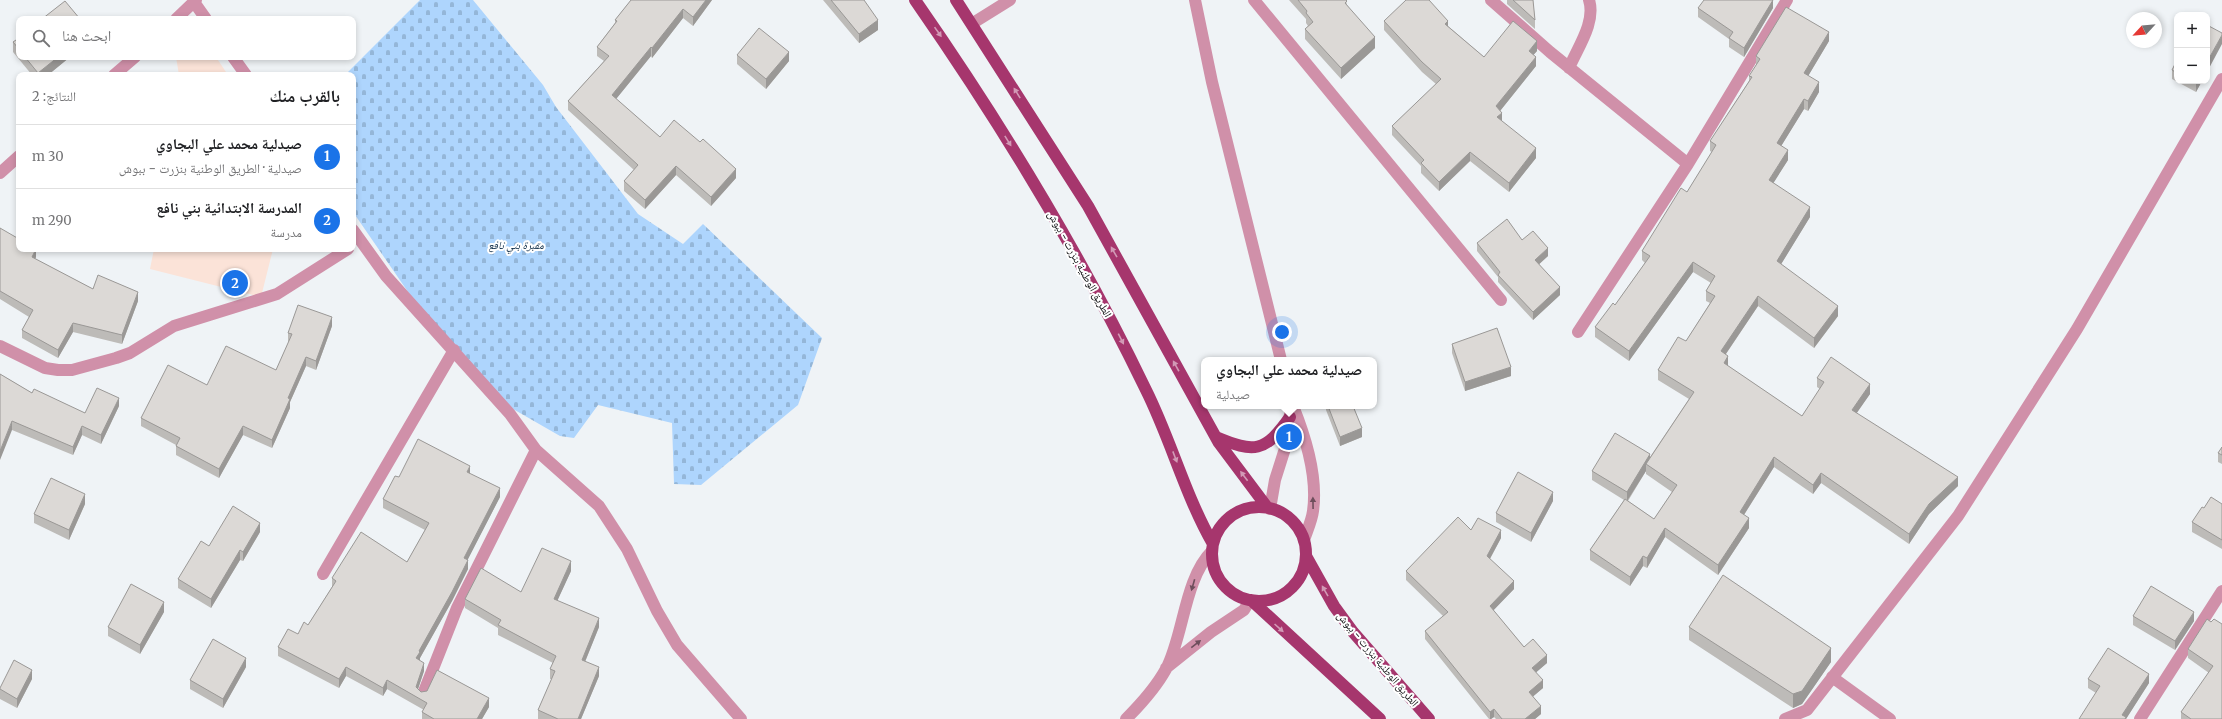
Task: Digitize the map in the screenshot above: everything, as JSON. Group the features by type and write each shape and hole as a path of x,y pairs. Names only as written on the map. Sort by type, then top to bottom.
{"main road":[{"name":"الطريق الوطنية بنزرت - ببوش","path":"915,0 974,85 1037,187 1097,291 1147,391 1212,548"},
{"path":"956,0 1088,206 1216,437 1269,508"},
{"path":"1216,437 1238,446 1252,448 1264,444 1274,437 1291,410"},
{"path":"1251,508 1269,508 1282,513 1291,520 1304,540 1306,556 1302,572 1294,585 1282,595 1267,600 1251,600 1237,596 1226,588 1218,577 1213,564 1212,548 1224,522 1236,513 1251,508"},
{"name":"الطريق الوطنية بنزرت - ببوش","path":"1306,556 1334,606 1353,632 1429,719"},
{"path":"1251,600 1380,719"}],"street":[{"path":"972,23 1010,0"},
{"path":"1194,0 1212,82 1280,357"},
{"path":"1254,0 1501,300"},
{"path":"1491,0 1569,68 1688,164"},
{"path":"1569,68 1589,23 1592,10 1589,0"},
{"path":"1578,332 1688,164 1787,0"},
{"path":"179,16 195,1 204,16"},
{"path":"117,72 131,60"},
{"path":"235,60 244,72"},
{"path":"1785,719 1807,710 1958,516 2077,329 2222,79"},
{"path":"0,173 16,159"},
{"path":"357,243 399,292 454,350 510,414 536,450 599,506 627,549 657,611 676,645 741,719"},
{"path":"0,346 45,368 58,370 72,370 116,358 130,352 174,326 277,294 343,252"},
{"path":"323,574 454,350"},
{"path":"1269,508 1275,480 1288,439 1291,410"},
{"path":"1291,410 1308,451 1312,481 1313,511 1304,540"},
{"path":"422,694 460,601 536,450"},
{"path":"1126,719 1149,694 1166,668 1198,567 1212,548"},
{"path":"2140,719 2222,591"},
{"path":"1166,668 1211,632 1244,610 1251,600"},
{"path":"1832,677 1890,719"}],"shaded area":[{"path":"176,60 218,60 226,72 178,72"},
{"path":"153,252 272,252 261,297 150,269"}],"green space":[{"name":"مقبرة بني نافع","path":"420,0 473,0 543,85 556,107 638,214 683,244 703,224 822,338 798,405 701,485 674,484 672,423 598,405 574,438 560,436 513,409 426,318 356,216 356,72 348,72"}],"building":[{"path":"631,0 706,0 693,17 683,9 612,95 660,137 674,120 700,142 703,139 736,169 711,197 676,166 645,200 624,181 638,165 568,101 609,56 597,47 617,21 615,20"},
{"path":"831,0 864,0 878,20 859,34"},
{"path":"1298,0 1346,0 1347,1 1345,3 1375,37 1341,68 1305,29 1313,22 1306,13 1307,11"},
{"path":"1406,0 1429,0 1448,21 1445,24 1484,57 1513,21 1537,41 1529,51 1536,57 1496,106 1502,113 1497,117 1536,148 1509,183 1470,152 1439,182 1421,163 1424,160 1392,126 1441,79 1422,62 1384,21"},
{"path":"1513,0 1533,0 1535,20"},
{"path":"1704,0 1773,0 1744,48 1729,38 1733,32 1698,8"},
{"path":"65,1 78,16 46,16"},
{"path":"1786,7 1829,32 1804,73 1819,82 1808,101 1804,99 1777,143 1788,150 1769,180 1810,207 1777,261 1838,306 1814,338 1758,296 1721,351 1728,356 1724,363 1802,416 1824,382 1817,378 1831,357 1870,384 1852,410 1958,477 1929,504 1909,534 1821,473 1813,485 1774,457 1740,512 1749,518 1718,565 1665,528 1647,558 1643,556 1630,577 1590,550 1625,499 1654,519 1677,485 1646,464 1694,392 1658,370 1678,337 1686,341 1715,296 1706,291 1715,276 1693,262 1629,351 1595,327 1613,303 1615,305 1650,256 1642,251 1681,188 1687,192 1716,145 1710,141 1752,77 1749,76 1760,59 1756,56"},
{"path":"2210,27 2222,33 2210,57"},
{"path":"759,28 789,52 766,79 737,55"},
{"path":"27,60 54,60 39,72 37,72"},
{"path":"1507,219 1522,240 1533,231 1548,248 1535,260 1560,287 1533,312 1498,275 1500,272 1477,243"},
{"path":"0,228 16,237 16,252 34,252 32,257 93,289 98,275 138,292 122,335 73,323 58,350 22,330 33,310 0,291"},
{"path":"298,305 332,317 316,361 306,357 272,440 243,426 219,469 176,446 180,438 141,418 168,365 207,385 226,346 276,370 292,334 288,333"},
{"path":"1497,328 1511,367 1465,382 1452,344"},
{"path":"0,374 32,393 34,389 85,413 97,388 119,398 101,435 82,426 73,447 12,421 0,451"},
{"path":"1329,409 1354,409 1362,428 1340,437"},
{"path":"1615,433 1650,454 1627,492 1592,471"},
{"path":"418,439 470,466 467,472 500,488 464,558 468,560 416,658 424,663 416,687 421,692 427,691 437,670 489,698 477,719 434,719 422,712 427,703 387,680 383,688 346,667 339,679 278,647 288,629 298,634 304,622 308,625 336,581 332,578 361,532 407,562 429,523 383,499 395,476 399,477"},
{"path":"2222,447 2222,455 2218,453"},
{"path":"1518,472 1553,492 1531,533 1496,513"},
{"path":"51,478 85,494 69,530 34,514"},
{"path":"2211,497 2222,504 2222,540 2192,522"},
{"path":"233,506 260,523 243,552 240,550 211,599 178,579 201,541 209,546"},
{"path":"1458,517 1471,530 1478,518 1501,530 1487,556 1514,581 1490,606 1524,647 1533,639 1547,655 1532,668 1543,680 1529,692 1541,706 1525,719 1502,719 1494,709 1490,712 1425,631 1448,612 1406,571"},
{"path":"542,548 571,561 554,599 599,618 582,660 599,667 578,719 558,719 538,710 555,671 550,669 556,656 498,625 501,620 465,599 481,568 521,592"},
{"path":"1723,575 1831,648 1802,691 1793,694 1689,627"},
{"path":"131,584 164,602 140,645 108,627"},
{"path":"2151,586 2194,612 2175,641 2133,616"},
{"path":"2207,619 2211,622 2214,619 2222,624 2222,719 2191,719 2181,712 2213,666 2188,649"},
{"path":"213,639 246,658 223,699 190,680"},
{"path":"2108,648 2149,674 2122,715 2126,717 2125,719 2079,719 2100,686 2088,679"},
{"path":"14,660 32,670 17,699 0,689"}],"place":[{"name":"المدرسة الابتدائية بني نافع","path":"235,283"},
{"name":"صيدلية محمد علي البجاوي","path":"1289,437"}]}
